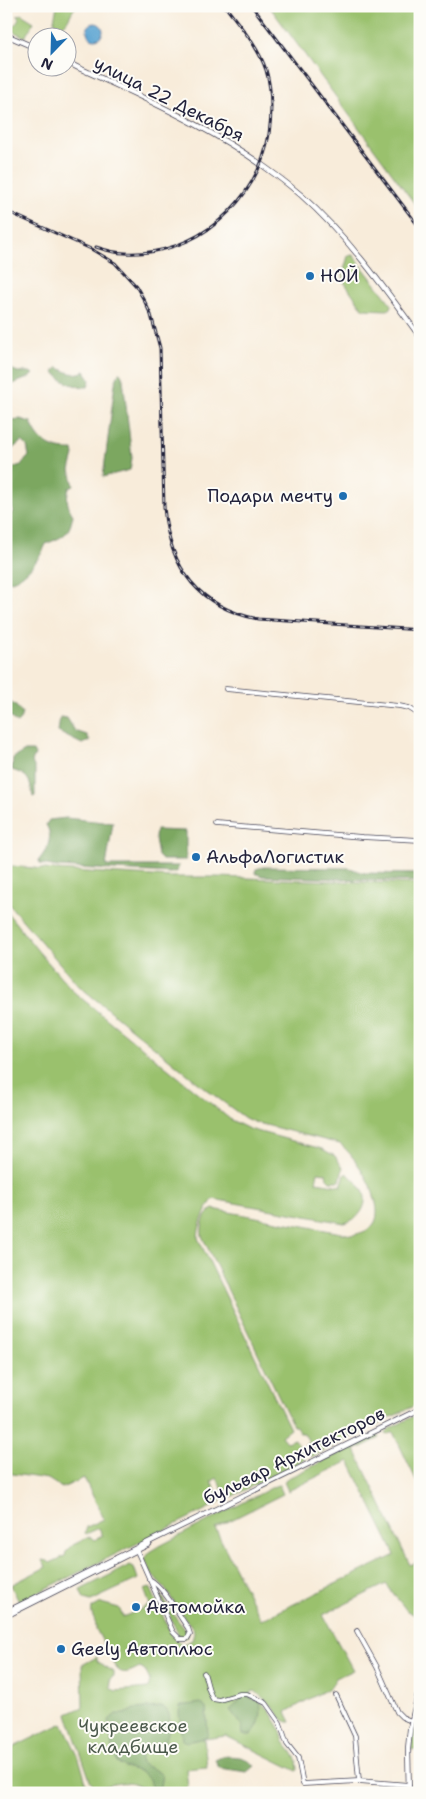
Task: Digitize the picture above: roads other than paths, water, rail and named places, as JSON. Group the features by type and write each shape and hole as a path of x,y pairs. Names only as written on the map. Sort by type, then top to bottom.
{"main road":[{"path":"6,34 28,44"},
{"name":"улица 22 Декабря","path":"78,68 193,122 241,150 288,185 310,204 356,253 420,337"},
{"name":"бульвар Архитекторов","path":"6,1616 420,1409"},
{"name":"бульвар Архитекторов","path":"6,1612 136,1550"},
{"path":"409,1793 408,1749 411,1721 420,1685"}],"street":[{"path":"226,689 399,706 409,708 420,715"},
{"path":"217,825 420,840"},
{"path":"136,1550 176,1636 183,1640 187,1639 190,1634 188,1628 160,1588 150,1579"},
{"path":"357,1631 397,1712 402,1717 411,1721"},
{"path":"204,1673 210,1695 213,1699 218,1700 247,1694 260,1699 270,1706 283,1729 287,1744 298,1758 303,1784 359,1781 409,1785"},
{"path":"336,1695 356,1741 359,1781"}],"water":[{"path":"95,23 103,31 95,39 87,31"}],"railway":[{"path":"96,247 125,253 151,252 176,246 199,235 220,220 237,203 252,182 263,159 269,134 271,110 269,85 263,61 248,36 225,6"},
{"path":"252,6 420,228"},
{"path":"6,211 91,249 115,263 136,286 144,300 151,315 160,348 164,507 167,528 172,548 190,581 218,605 258,619 420,630"}],"place":[{"name":"НОЙ","path":"310,276"},
{"name":"Подари мечту","path":"343,496"},
{"name":"АльфаЛогистик","path":"196,857"},
{"name":"Автомойка","path":"136,1607"},
{"name":"Geely Автоплюс","path":"61,1649"}],"park label":[{"name":"Чукреевское кладбище","path":"133,1736"}]}
